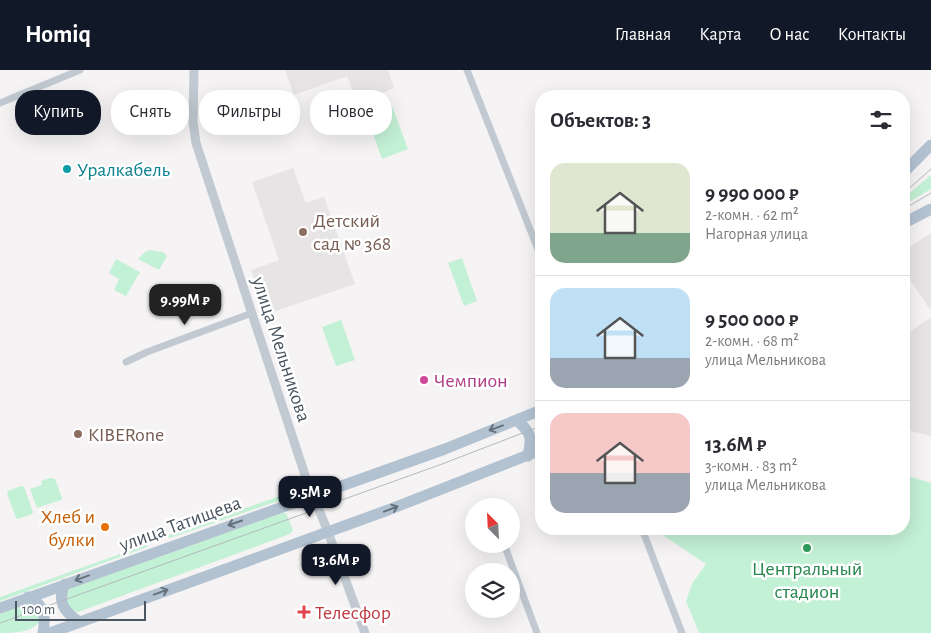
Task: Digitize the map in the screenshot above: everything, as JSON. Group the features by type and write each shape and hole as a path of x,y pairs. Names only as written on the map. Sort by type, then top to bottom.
{"main road":[{"path":"910,166 931,144"},
{"path":"910,221 931,209"},
{"name":"улица Татищева","path":"0,608 445,449 535,412"},
{"path":"517,420 528,431 531,438 528,456"},
{"path":"50,633 388,510 535,453"},
{"path":"65,584 61,593 64,608 79,622"},
{"path":"28,597 36,601 42,608 45,624 43,633"}],"street":[{"path":"0,103 80,70"},
{"name":"улица Мельникова","path":"194,70 193,122 196,143 306,478 365,633"},
{"path":"467,70 535,242"},
{"path":"126,362 147,352 252,313"},
{"path":"644,535 682,633"},
{"path":"507,553 537,633"}],"shaded area":[{"path":"285,70 388,70 394,88 389,90 353,90 347,76 300,93 300,90 292,90"},
{"name":"Детский сад № 368","path":"293,168 306,203 324,197 355,284 267,314 251,270 279,260 252,182"},
{"path":"931,233 931,311 910,280 910,247"},
{"path":"931,317 931,436 910,431 910,332"}],"green space":[{"path":"392,106 408,149 382,159 374,135 392,135"},
{"path":"931,175 931,189 910,201 910,193"},
{"path":"150,250 163,252 167,256 159,270 138,259"},
{"path":"462,258 477,301 464,306 448,263"},
{"path":"116,259 140,272 126,296 114,290 119,279 109,273"},
{"path":"341,320 355,360 336,366 322,327"},
{"name":"Центральный стадион","path":"910,477 931,483 931,633 699,633 686,601 692,584 706,564 662,535 910,535"},
{"path":"50,478 55,479 62,498 37,508 30,489 42,485 41,481"},
{"path":"21,486 24,487 33,512 18,519 7,493"},
{"path":"283,495 284,499 170,538 165,536"},
{"path":"281,513 286,513 293,530 290,534 78,612 68,608 66,594 69,589"},
{"path":"148,544 147,547 0,601 0,597"},
{"path":"29,603 33,605 41,619 38,624 29,630 0,633 0,614"}],"tram line":[{"path":"910,188 931,169"},
{"path":"910,205 931,193"},
{"path":"0,623 442,464 535,428"}],"place":[{"name":"Уралкабель","path":"67,169"},
{"name":"Детский сад № 368","path":"303,232"},
{"name":"Чемпион","path":"424,380"},
{"name":"KIBERone","path":"78,434"},
{"name":"Хлеб и булки","path":"105,527"},
{"name":"Центральный стадион","path":"807,548"},
{"name":"Телесфор","path":"304,612"}]}
